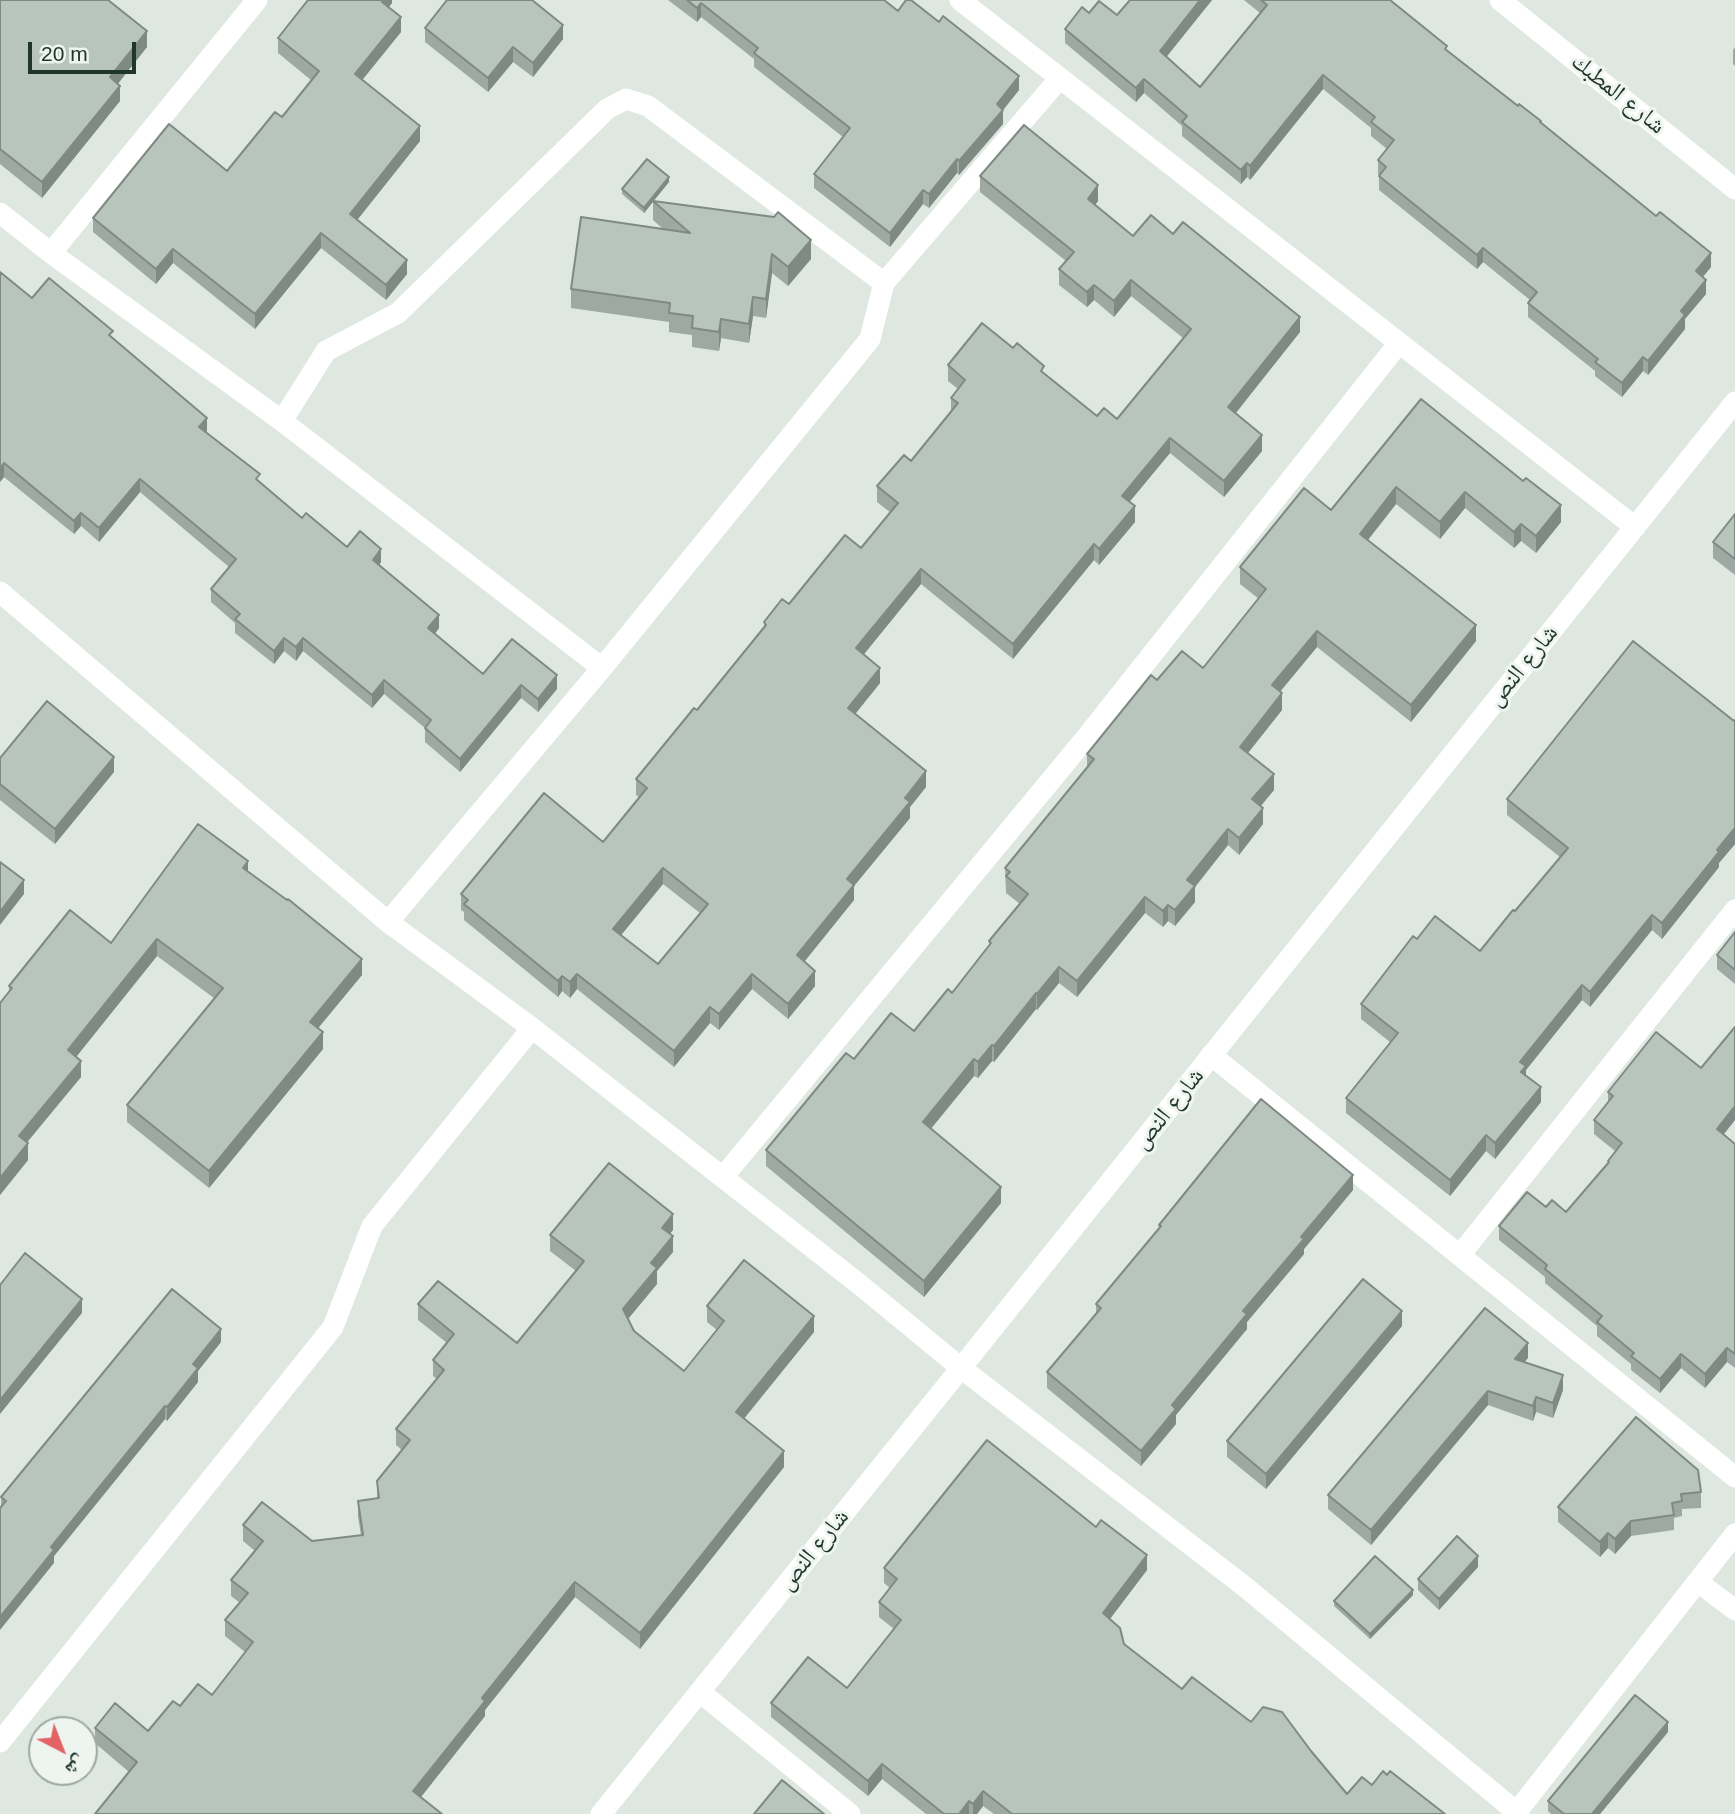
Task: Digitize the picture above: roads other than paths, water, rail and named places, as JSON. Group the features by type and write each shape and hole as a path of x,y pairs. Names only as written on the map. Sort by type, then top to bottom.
{"street":[{"path":"51,253 257,0"},
{"path":"960,0 1635,527"},
{"name":"شارع المطبك","path":"1500,0 1735,188"},
{"path":"388,922 602,668 870,339 884,282 1059,78"},
{"path":"282,421 326,351 398,313 607,109 626,100 648,106 884,282"},
{"path":"0,213 282,421 602,668"},
{"path":"723,1177 1085,739 1399,343"},
{"name":"شارع النص","path":"601,1814 1735,402"},
{"path":"0,592 388,922 532,1028 961,1368 1244,1586 1517,1813 1735,1534"},
{"path":"1460,1255 1735,910"},
{"path":"0,1742 333,1327 372,1226 532,1028"},
{"path":"1211,1055 1735,1477"},
{"path":"1698,1581 1735,1610"},
{"path":"699,1692 850,1814"}]}
